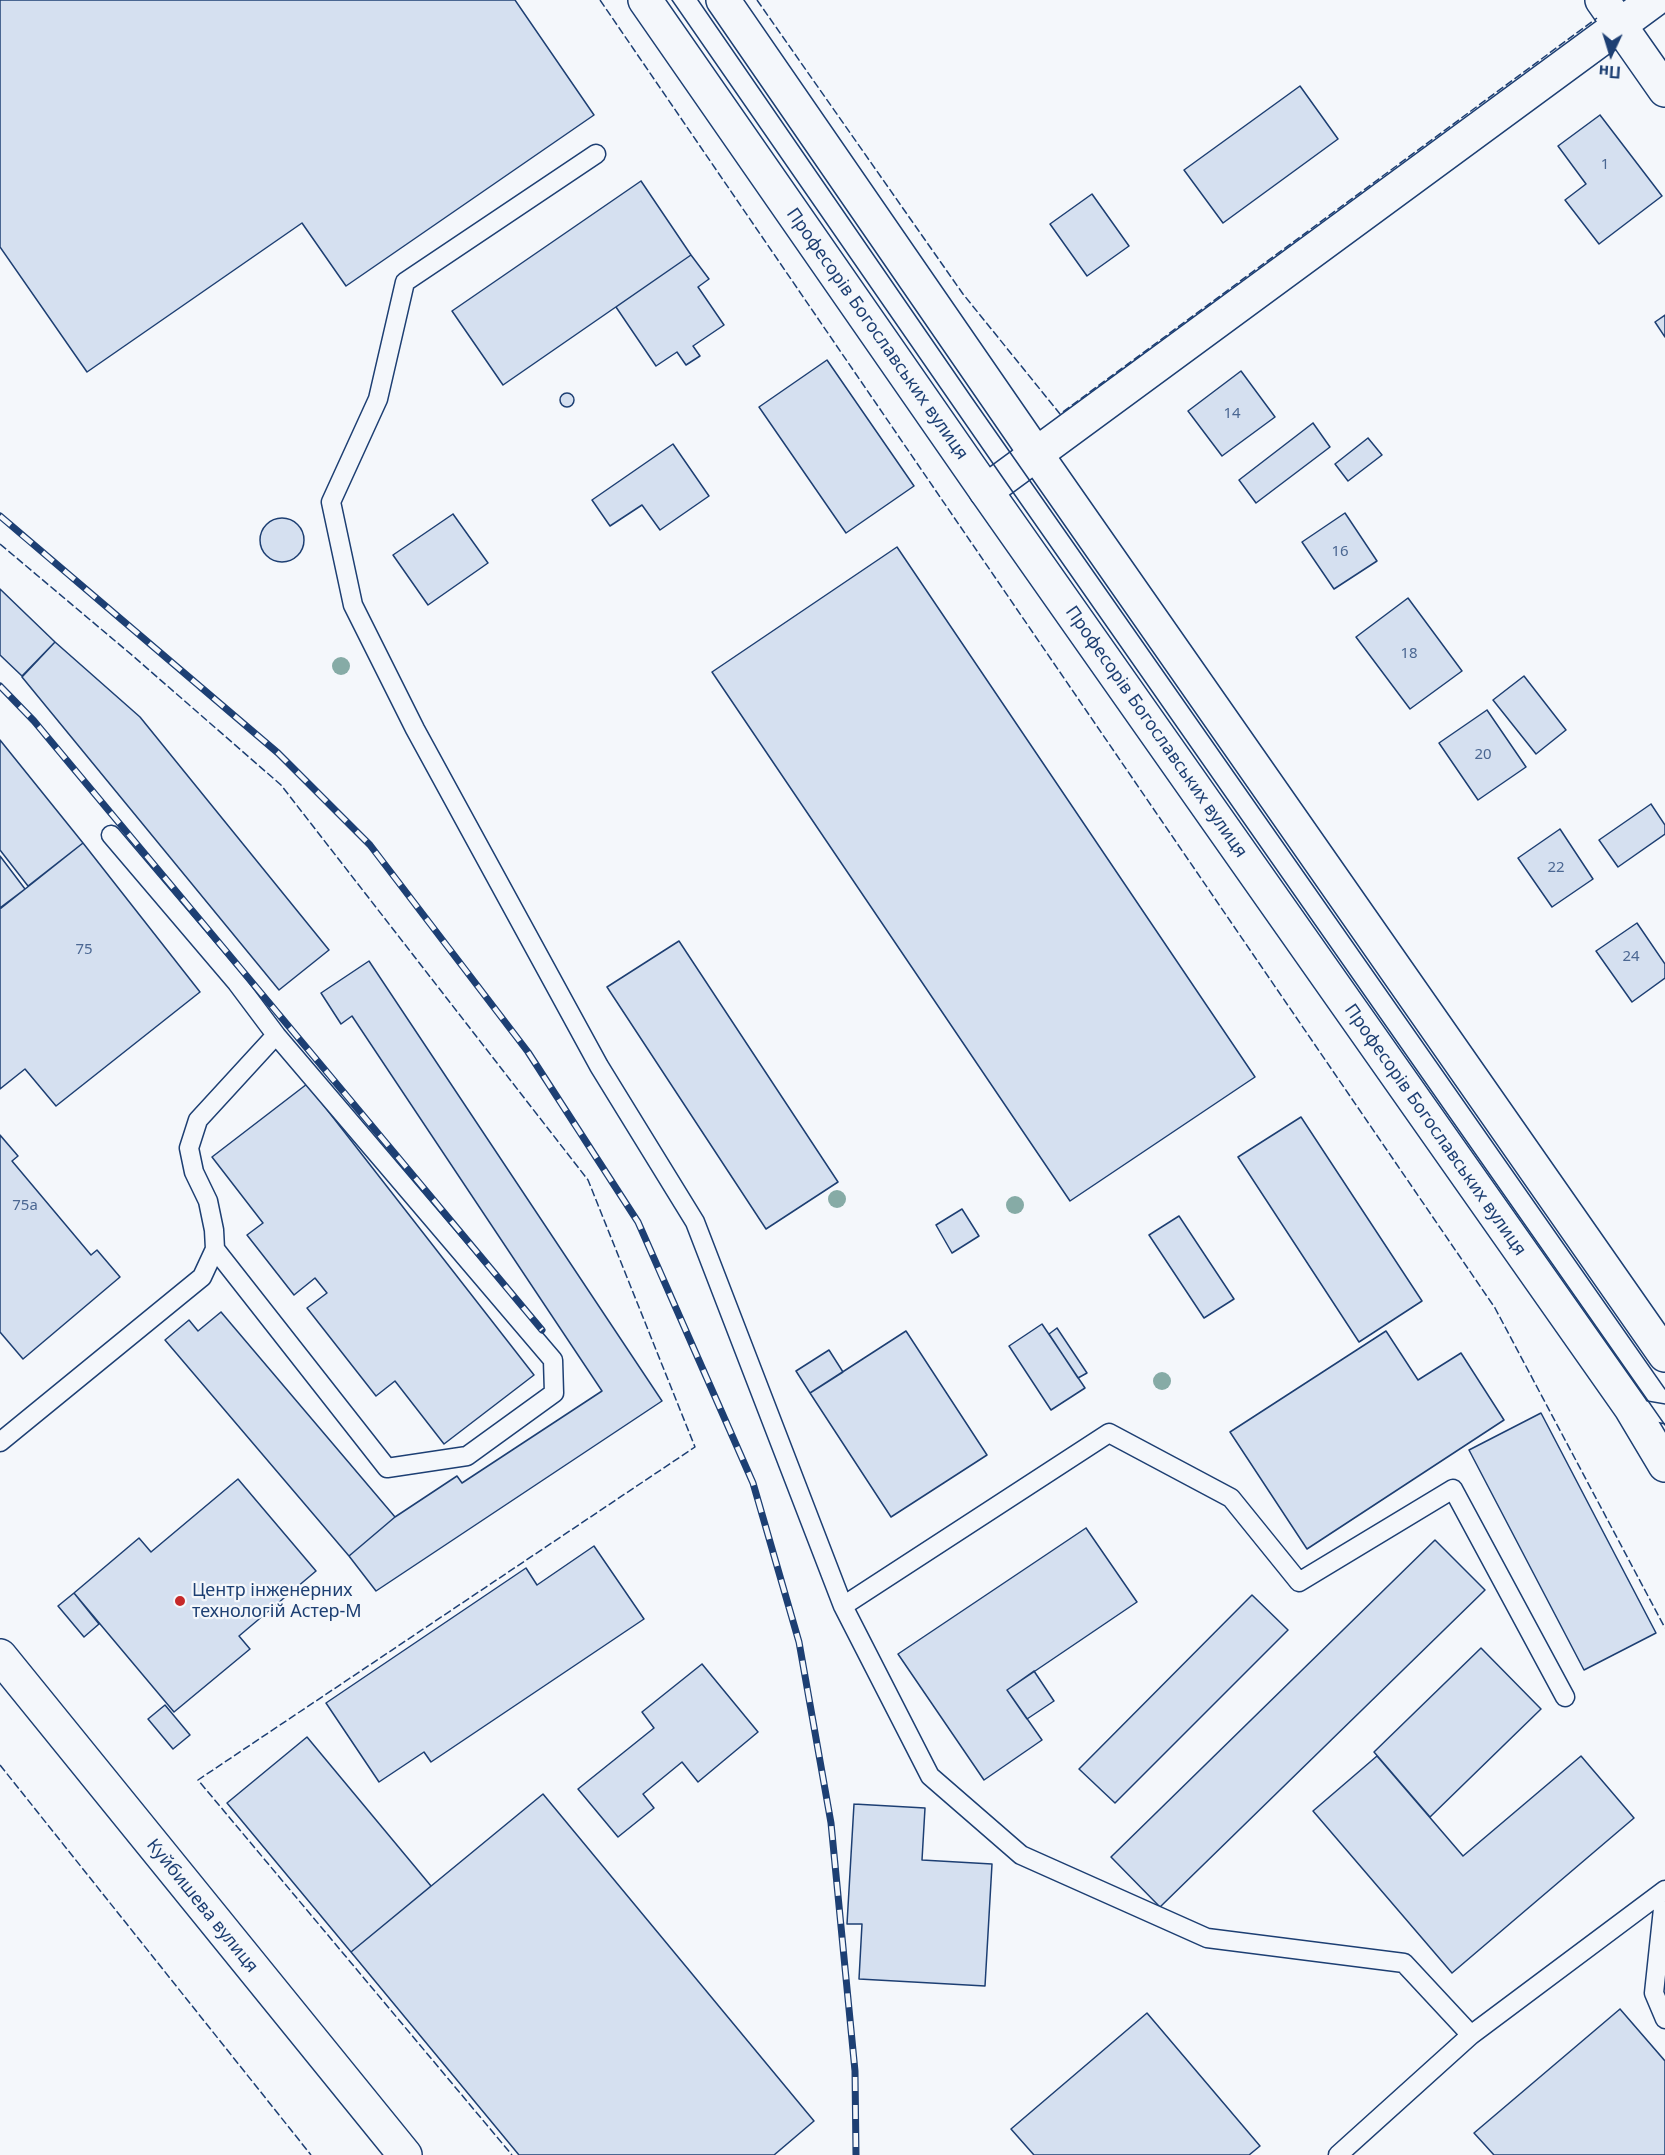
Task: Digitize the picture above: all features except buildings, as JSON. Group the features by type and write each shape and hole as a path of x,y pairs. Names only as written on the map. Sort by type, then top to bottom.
{"street":[{"name":"Професорів Богославських вулиця","path":"645,0 986,491 1631,1408 1665,1465"},
{"path":"723,0 1036,454 1665,1355"},
{"path":"986,491 1610,12 1654,0"},
{"path":"1610,12 1665,90"},
{"name":"Куйбишева вулиця","path":"0,1656 405,2155"}],"lane":[{"path":"596,154 405,282 378,399 330,502 353,605 415,729 599,1066 695,1222 843,1606 930,1776 1021,1855 1207,1938 1404,1963 1471,2035"},
{"path":"111,836 237,983 276,1035 553,1360 555,1393 466,1456 387,1468 214,1249"},
{"path":"0,1442 202,1277 214,1249 214,1230 208,1201 194,1172 189,1148 198,1120 276,1035"},
{"path":"1631,1408 1665,1414"},
{"path":"843,1606 1109,1433 1231,1498 1299,1582 1453,1489 1565,1696"},
{"path":"1338,2155 1471,2035 1665,1890"},
{"path":"1665,1890 1654,1993 1665,2019"}],"tram line":[{"path":"672,0 1665,1425"},
{"path":"698,0 972,398 1665,1389"}],"railway":[{"path":"0,516 278,753 370,845 528,1052 638,1222 753,1483 799,1642 831,1823 855,2071 856,2155"},
{"path":"0,686 34,721 542,1330"}],"fence":[{"path":"600,0 1495,1308 1665,1628"},
{"path":"757,0 963,294 1060,414 1597,18"},
{"path":"0,544 281,785 588,1180 695,1447 198,1780 512,2155"},
{"path":"0,1765 311,2155"}],"place":[{"name":"Центр інженерних технологій Астер-М","path":"180,1601"}]}
